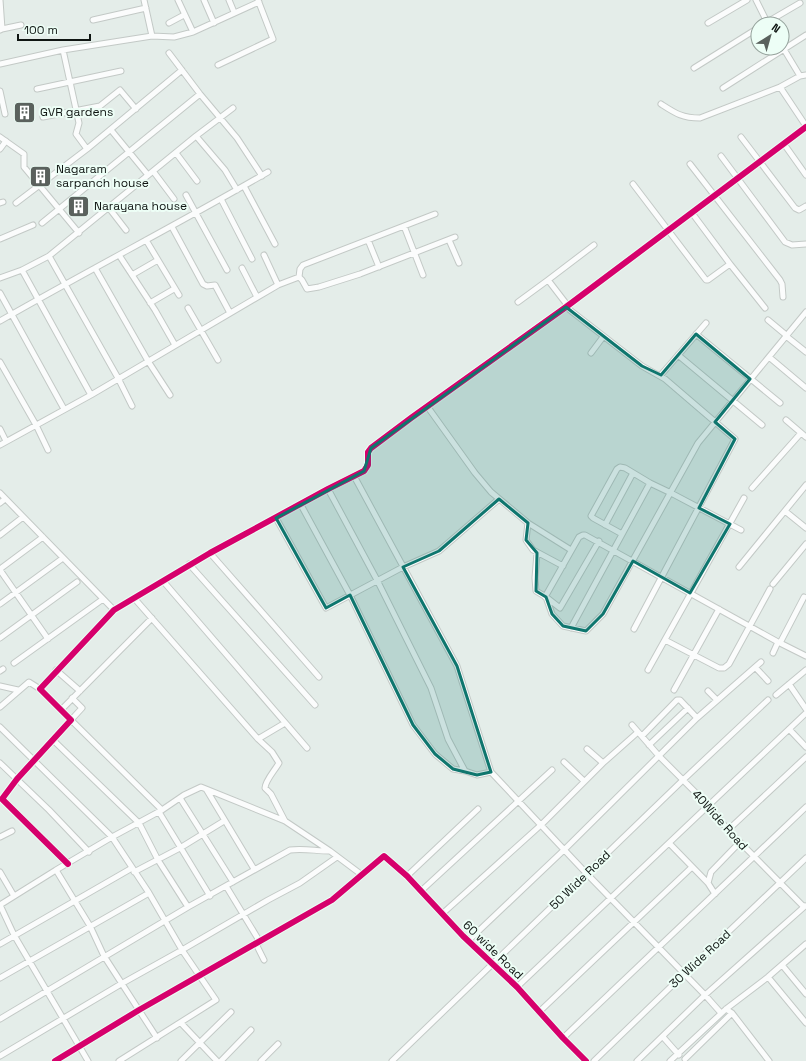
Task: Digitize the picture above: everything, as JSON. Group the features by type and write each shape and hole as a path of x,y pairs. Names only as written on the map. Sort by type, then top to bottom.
{"street":[{"path":"0,0 1,30 21,25"},
{"path":"144,0 152,36"},
{"path":"178,0 192,32"},
{"path":"204,0 214,23"},
{"path":"230,0 234,12"},
{"path":"708,23 747,0"},
{"path":"756,0 763,16"},
{"path":"0,64 63,50 152,36 174,37 192,32 214,23 258,1 273,39 218,65"},
{"path":"778,16 800,3"},
{"path":"93,20 146,8"},
{"path":"169,22 184,15"},
{"path":"694,68 750,33"},
{"path":"790,44 806,36"},
{"path":"63,50 79,124 76,134 87,149"},
{"path":"169,53 200,94 237,138 262,176"},
{"path":"722,88 771,56"},
{"path":"661,104 679,115 689,118 700,118 780,87 805,75 790,56"},
{"path":"16,203 111,130 182,70"},
{"path":"37,89 121,71"},
{"path":"40,689 56,670 114,610 190,564 364,471 368,465 368,452 371,448 427,406 567,307 806,127 780,87"},
{"path":"43,117 100,106 120,90 136,109"},
{"path":"0,91 5,114"},
{"path":"42,223 200,94"},
{"path":"0,278 22,270 49,256 196,136 233,108"},
{"path":"111,130 128,152 174,199"},
{"path":"196,136 225,170 237,190"},
{"path":"0,137 24,154 24,167 79,233"},
{"path":"741,137 795,208 799,210 806,206"},
{"path":"0,149 6,141"},
{"path":"784,144 806,175"},
{"path":"176,153 197,181"},
{"path":"721,156 785,242 792,245 806,244"},
{"path":"690,164 780,280 782,284 783,297"},
{"path":"0,321 65,284 196,214 268,172"},
{"path":"633,184 706,280 730,264"},
{"path":"244,186 275,244"},
{"path":"186,195 227,270"},
{"path":"221,199 252,259"},
{"path":"109,208 126,230"},
{"path":"692,213 765,308"},
{"path":"299,278 300,268 303,265 435,214"},
{"path":"0,239 33,225"},
{"path":"404,226 422,274"},
{"path":"172,227 203,284 207,286 216,285 230,313"},
{"path":"299,278 302,280 307,289 314,288 360,274 455,237"},
{"path":"146,240 174,289 179,295"},
{"path":"368,240 378,267"},
{"path":"449,240 459,263"},
{"path":"518,302 594,245"},
{"path":"119,255 175,345"},
{"path":"49,256 118,378 132,406"},
{"path":"264,256 278,285"},
{"path":"132,275 158,260"},
{"path":"95,268 148,361 170,395"},
{"path":"242,268 258,297"},
{"path":"22,270 91,394"},
{"path":"0,445 278,285 299,278"},
{"path":"548,280 567,307 603,337 642,366 660,376 735,439 634,629"},
{"path":"150,303 174,289"},
{"path":"0,294 64,409"},
{"path":"188,308 218,360"},
{"path":"805,314 698,443 633,561 603,614 586,631 563,626 552,614 546,597 582,534 599,541 613,550 633,561 662,577 690,593 806,656"},
{"path":"768,320 806,352"},
{"path":"660,376 706,323"},
{"path":"696,334 780,403"},
{"path":"591,353 603,337"},
{"path":"678,355 762,425"},
{"path":"769,357 806,388"},
{"path":"0,362 36,425 48,450"},
{"path":"427,406 475,473 491,492 528,523 572,550"},
{"path":"786,420 806,437"},
{"path":"0,429 6,441"},
{"path":"752,488 801,433"},
{"path":"622,534 592,518 591,514 617,469 620,467 625,468 650,484 671,492 741,530"},
{"path":"605,525 633,473"},
{"path":"354,476 457,666 491,772 721,1013"},
{"path":"571,628 650,484"},
{"path":"739,567 806,485"},
{"path":"328,489 378,580 431,688 448,739 465,772"},
{"path":"0,493 114,610"},
{"path":"276,518 326,608 403,567 439,551 499,498"},
{"path":"648,670 744,498"},
{"path":"0,503 5,499"},
{"path":"300,505 350,595 413,725 435,754 453,769 477,775 491,772"},
{"path":"785,511 806,528"},
{"path":"0,535 23,517"},
{"path":"528,523 526,540 532,550 563,566"},
{"path":"43,537 0,570 48,639"},
{"path":"537,553 535,578 536,591 560,608 599,541"},
{"path":"665,640 719,668 724,668 729,664 771,587 806,544"},
{"path":"210,553 319,677"},
{"path":"0,604 63,558"},
{"path":"190,564 315,705"},
{"path":"163,581 307,748"},
{"path":"0,638 77,582"},
{"path":"773,653 804,597"},
{"path":"134,598 258,739 272,752 279,763 273,774 265,783 265,788 271,794 285,821"},
{"path":"14,663 103,599"},
{"path":"674,690 719,609"},
{"path":"61,710 152,618"},
{"path":"468,941 565,849 697,718 761,662"},
{"path":"755,667 768,681"},
{"path":"56,670 80,691"},
{"path":"776,695 806,670"},
{"path":"0,707 29,682 40,689 160,811 180,848 210,896"},
{"path":"789,684 806,709"},
{"path":"0,686 18,690"},
{"path":"708,691 717,700"},
{"path":"68,864 1,799 17,779 82,708 72,698"},
{"path":"442,914 542,824 602,763 640,734 677,700 680,700 697,718"},
{"name":"50 Wide Road","path":"392,1061 768,700"},
{"path":"649,745 688,708"},
{"path":"517,987 806,713"},
{"path":"258,739 285,723"},
{"name":"40Wide Road","path":"632,725 659,756 708,806 728,830 804,908"},
{"path":"0,727 112,838 149,893 182,950 216,1000 119,1061"},
{"path":"789,728 806,747"},
{"path":"53,740 139,823 158,860 188,907"},
{"path":"587,749 602,763"},
{"path":"728,830 806,757"},
{"path":"564,762 584,782"},
{"path":"0,763 49,810 89,852"},
{"path":"421,891 552,770"},
{"path":"55,1061 80,1047 139,1010 332,900 362,875 330,851 285,821 201,787 56,870 0,905 14,936 64,1019 80,1047 88,1061"},
{"path":"206,789 254,869"},
{"path":"180,798 233,882"},
{"path":"563,1038 806,807"},
{"path":"407,876 478,809"},
{"path":"0,944 74,900 133,870 158,860 224,821"},
{"path":"0,837 12,831"},
{"path":"708,883 711,872 740,842"},
{"path":"669,843 708,883 715,894"},
{"path":"0,1019 188,907 290,850 301,848 314,851 330,851"},
{"name":"60 wide Road","path":"362,875 384,856 407,876 468,941 517,987 586,1061"},
{"path":"0,1056 121,984 300,883 337,857"},
{"name":"30 Wide Road","path":"594,1061 806,858"},
{"path":"539,1012 692,867"},
{"path":"56,870 90,926 104,956 157,1038"},
{"path":"0,872 14,896"},
{"path":"226,886 258,943 264,960"},
{"path":"0,978 149,893"},
{"path":"637,1061 705,995 804,908"},
{"path":"670,1061 721,1013 768,977 806,944"},
{"path":"782,965 806,994"},
{"path":"768,977 806,1023"},
{"path":"726,1009 732,1013 769,1061"},
{"path":"181,1061 231,1012"},
{"path":"663,1037 685,1060 732,1013"},
{"path":"181,1023 217,1061"},
{"path":"221,1061 251,1030"},
{"path":"261,1061 278,1044"}],"highlighted area":[{"path":"566,307 642,366 661,375 696,334 750,379 715,422 735,439 699,508 730,524 690,593 633,561 603,614 586,631 563,626 552,614 546,597 536,591 537,553 526,540 528,523 499,499 439,551 403,567 457,666 491,772 477,775 453,769 435,754 413,725 350,595 326,608 276,518 364,471 371,448"}],"cycle path":[{"path":"68,864 2,799 17,779 71,720 40,689 114,610 210,553 364,471 368,465 368,452 371,448 566,307 806,127"},
{"path":"55,1061 139,1010 332,900 384,856 407,876 463,936 517,987 586,1061"}],"place":[{"name":"GVR gardens","path":"25,112"},
{"name":"Nagaram sarpanch house","path":"40,176"},
{"name":"Narayana house","path":"79,206"}]}
